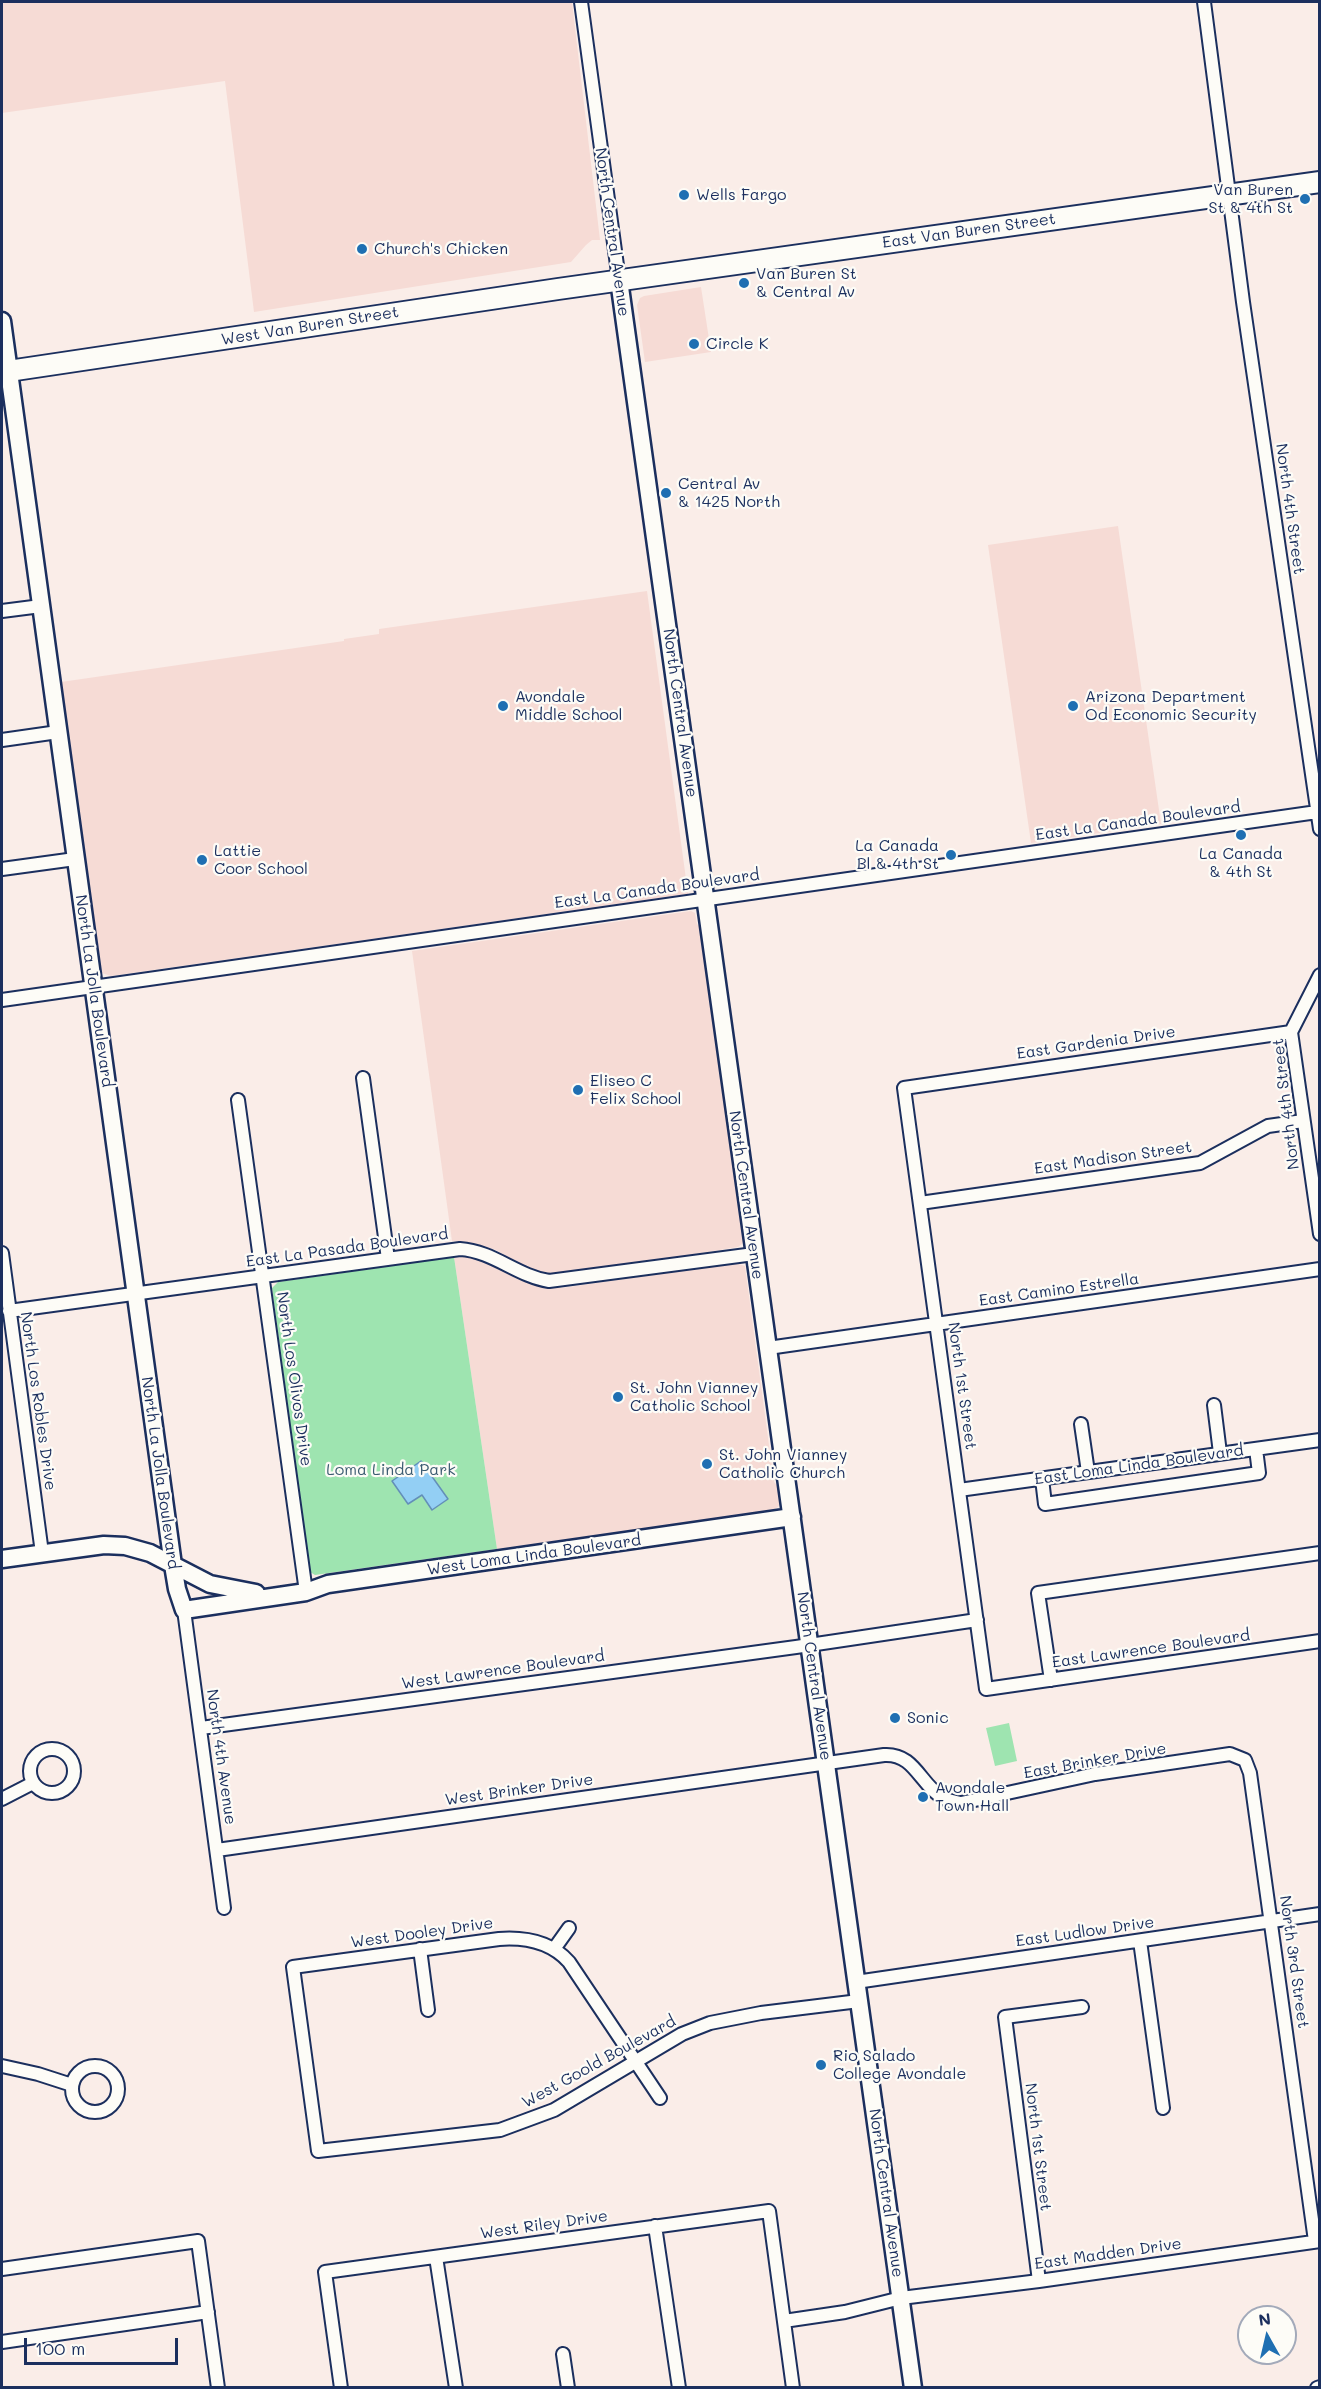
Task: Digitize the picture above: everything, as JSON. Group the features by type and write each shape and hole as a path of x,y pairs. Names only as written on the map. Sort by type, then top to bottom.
{"main road":[{"name":"East Van Buren Street","path":"619,280 1320,182"},
{"name":"West Van Buren Street","path":"5,372 619,280"}],"street":[{"name":"North Central Avenue","path":"581,2 913,2388"},
{"name":"North 4th Street","path":"1204,2 1229,194 1320,829"},
{"name":"North La Jolla Boulevard","path":"2,321 5,372 41,606 173,1565 177,1589 184,1610"},
{"path":"2,612 41,606"},
{"path":"2,740 58,732"},
{"name":"East La Canada Boulevard","path":"2,1000 1317,812"},
{"path":"2,869 75,859"},
{"name":"North 4th Street","path":"1320,975 1292,1032 1320,1234"},
{"name":"East Gardenia Drive","path":"904,1088 1292,1032"},
{"path":"363,1078 388,1258"},
{"name":"North 1st Street","path":"904,1088 986,1689"},
{"name":"North Los Olivos Drive","path":"238,1101 306,1592"},
{"name":"East Madison Street","path":"920,1203 1200,1163 1268,1126 1303,1121"},
{"name":"East La Pasada Boulevard","path":"9,1311 460,1249 488,1255 533,1279 549,1281 754,1254"},
{"name":"North Los Robles Drive","path":"2,1254 42,1553"},
{"name":"East Camino Estrella","path":"768,1348 1320,1269"},
{"path":"1214,1405 1220,1453"},
{"path":"1081,1424 1088,1472"},
{"name":"East Loma Linda Boulevard","path":"959,1490 1320,1440"},
{"path":"1042,1479 1045,1504 1259,1473 1256,1449"},
{"name":"West Loma Linda Boulevard","path":"184,1610 306,1592 328,1584 792,1517"},
{"name":"West Loma Linda Boulevard","path":"42,1553 104,1545 125,1546 142,1550 198,1579 221,1588 278,1596"},
{"path":"2,1559 42,1553"},
{"path":"1051,1680 1038,1593 1320,1553"},
{"name":"North 4th Avenue","path":"184,1610 224,1908"},
{"path":"810,1645 977,1620"},
{"name":"East Lawrence Boulevard","path":"986,1689 1320,1641"},
{"name":"West Lawrence Boulevard","path":"201,1728 810,1645"},
{"name":"East Brinker Drive","path":"826,1763 884,1755 898,1756 912,1765 941,1798 961,1803 1095,1774 1230,1754 1245,1760"},
{"name":"North 3rd Street","path":"1245,1760 1250,1773 1317,2241"},
{"name":"West Brinker Drive","path":"217,1850 826,1763"},
{"path":"2,1799 33,1783"},
{"name":"East Ludlow Drive","path":"856,1982 1320,1914"},
{"path":"569,1928 554,1949 569,1962 660,2098"},
{"name":"West Dooley Drive","path":"318,2151 293,1967 513,1938 537,1941 554,1949"},
{"path":"1140,1941 1163,2108"},
{"path":"420,1949 428,2010"},
{"name":"West Goold Boulevard","path":"318,2151 500,2130 554,2110 682,2034 710,2023 761,2013 859,2001"},
{"name":"North 1st Street","path":"1039,2281 1005,2017 1082,2007"},
{"path":"2,2066 72,2085"},
{"name":"West Riley Drive","path":"341,2388 324,2272 769,2211 784,2321"},
{"path":"655,2226 679,2388"},
{"path":"2,2269 198,2241 218,2388"},
{"name":"East Madden Drive","path":"784,2321 845,2312 901,2298 1039,2281 1317,2241"},
{"path":"436,2257 456,2388"},
{"path":"2,2342 207,2312"},
{"path":"784,2321 793,2388"},
{"path":"563,2354 568,2388"}],"shaded area":[{"path":"2,2 572,2 600,240 592,240 571,262 254,312 225,81 2,113"},
{"path":"701,287 711,352 645,362 637,305 640,298"},
{"path":"1118,526 1161,824 1031,843 988,545"},
{"path":"647,591 688,894 111,976 102,973 61,682 344,641 344,639 379,634 379,629"},
{"name":"Eliseo C Felix School","path":"691,911 695,913 697,924 701,928 745,1237 742,1244 738,1247 578,1273 550,1274 528,1268 496,1250 473,1243 452,1241 412,951"},
{"name":"St. John Vianney Catholic School","path":"469,1256 499,1266 515,1278 537,1286 562,1288 735,1263 745,1266 774,1482 782,1491 781,1503 778,1507 773,1510 497,1549 454,1257"}],"green space":[{"name":"Loma Linda Park","path":"454,1257 497,1549 315,1575 310,1572 272,1288 278,1282"},
{"path":"1009,1723 1017,1761 995,1766 986,1728"}],"water":[{"path":"421,1461 448,1499 432,1510 422,1495 408,1504 392,1481"}],"place":[{"name":"Wells Fargo","path":"684,195"},
{"name":"Van Buren St & 4th St","path":"1305,199"},
{"name":"Church's Chicken","path":"362,249"},
{"name":"Van Buren St & Central Av","path":"744,283"},
{"name":"Circle K","path":"694,344"},
{"name":"Central Av & 1425 North","path":"666,493"},
{"name":"Avondale Middle School","path":"503,706"},
{"name":"Arizona Department Od Economic Security","path":"1073,706"},
{"name":"La Canada & 4th St","path":"1241,835"},
{"name":"La Canada Bl & 4th St","path":"951,855"},
{"name":"Lattie Coor School","path":"202,860"},
{"name":"Eliseo C Felix School","path":"578,1090"},
{"name":"St. John Vianney Catholic School","path":"618,1397"},
{"name":"St. John Vianney Catholic Church","path":"707,1464"},
{"name":"Sonic","path":"895,1718"},
{"name":"Avondale Town Hall","path":"923,1797"},
{"name":"Rio Salado College Avondale","path":"821,2065"}]}
